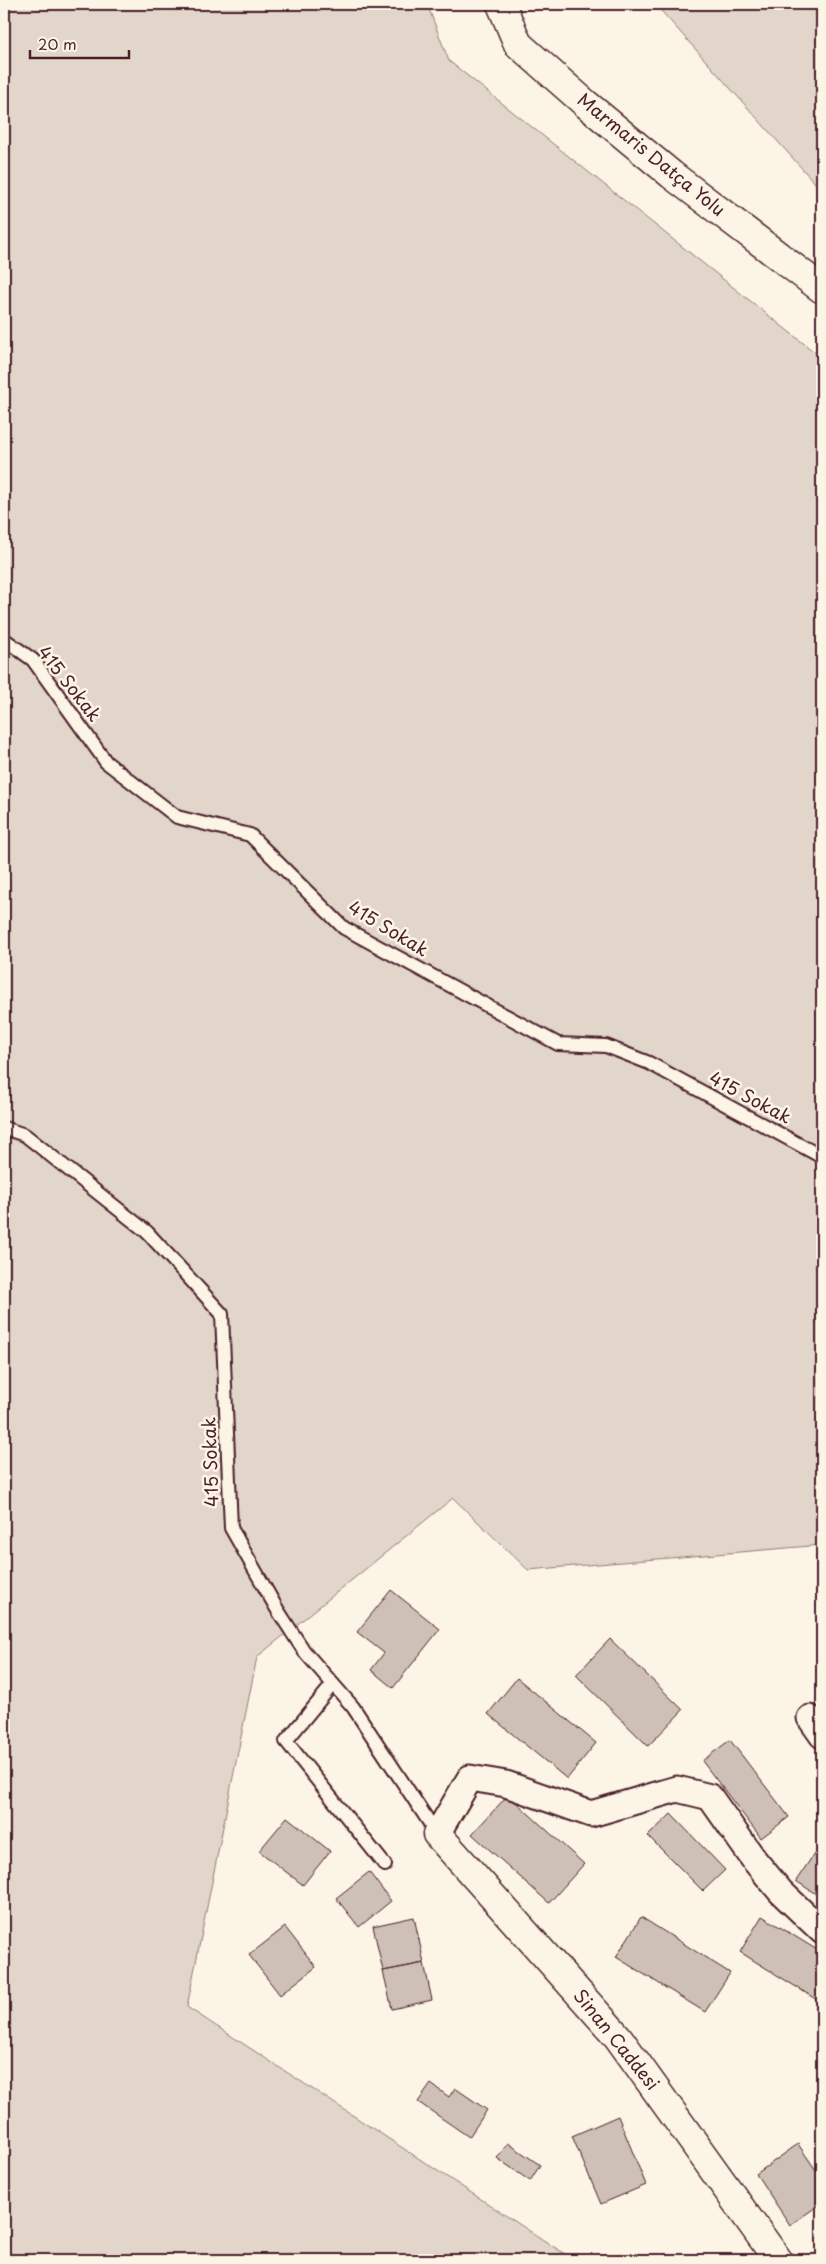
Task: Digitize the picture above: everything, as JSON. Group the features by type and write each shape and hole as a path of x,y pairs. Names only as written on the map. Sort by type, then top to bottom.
{"main road":[{"name":"Marmaris Datça Yolu","path":"501,4 518,44 586,104 672,175 822,289"},
{"name":"Sinan Caddesi","path":"437,1834 618,2038 778,2260"}],"street":[{"path":"437,1834 470,1778 506,1784 591,1814 677,1789 710,1797 755,1861 781,1892 822,1931"}],"lane":[{"name":"415 Sokak","path":"4,639 33,660 106,762 177,817 250,835 344,928 558,1044 606,1046 649,1063 822,1157"},
{"name":"415 Sokak","path":"4,1128 25,1135 147,1232 222,1314 231,1528 277,1609 304,1651 353,1707 437,1834"},
{"path":"333,1684 286,1741 385,1865"}],"shaded area":[{"path":"4,4 427,4 449,61 822,358 822,1545 528,1570 453,1498 257,1657 187,2007 574,2260 4,2260"},
{"path":"655,4 822,4 822,191"}],"building":[{"path":"391,1590 440,1629 393,1688 371,1670 384,1653 357,1632"},
{"path":"610,1639 683,1710 648,1746 576,1675"},
{"path":"517,1678 596,1743 567,1779 488,1714"},
{"path":"730,1740 789,1817 761,1838 702,1761"},
{"path":"508,1795 584,1864 549,1903 472,1834"},
{"path":"671,1814 725,1870 703,1891 648,1836"},
{"path":"287,1817 330,1851 303,1885 259,1851"},
{"path":"814,1854 822,1859 822,1898 796,1881"},
{"path":"369,1872 391,1901 359,1927 336,1898"},
{"path":"762,1916 822,1953 822,2003 740,1952"},
{"path":"414,1917 424,1963 383,1971 373,1926"},
{"path":"641,1917 730,1973 705,2012 616,1957"},
{"path":"285,1927 316,1967 280,1995 249,1955"},
{"path":"424,1963 432,2000 392,2009 383,1971"},
{"path":"431,2084 449,2097 455,2088 487,2110 469,2137 418,2102"},
{"path":"618,2116 646,2185 601,2204 572,2136"},
{"path":"508,2143 540,2165 530,2181 497,2158"},
{"path":"798,2144 822,2179 822,2203 790,2225 756,2174"}]}
